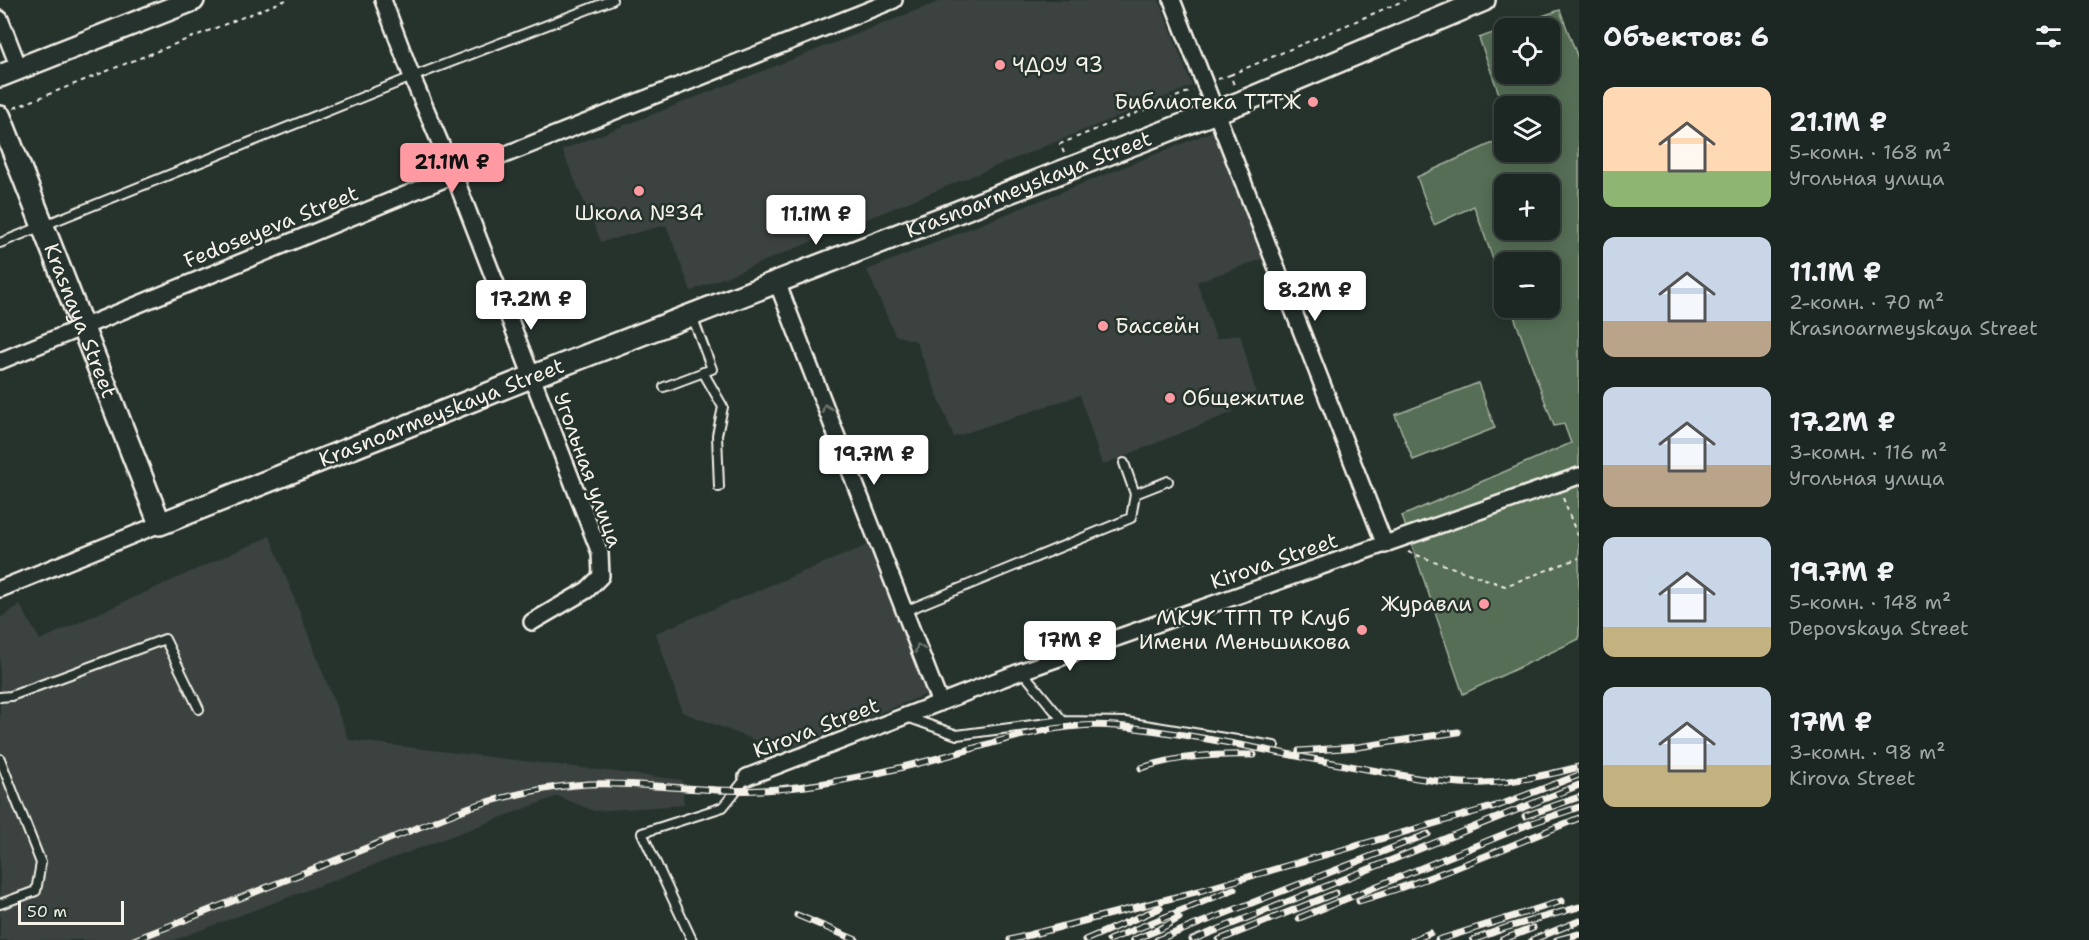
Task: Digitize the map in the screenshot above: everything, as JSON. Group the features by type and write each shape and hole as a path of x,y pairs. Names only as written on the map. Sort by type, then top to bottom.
{"street":[{"path":"0,19 10,72 193,0"},
{"name":"Угольная улица","path":"383,0 600,553 602,576 587,590 532,622"},
{"name":"Fedoseyeva Street","path":"0,362 82,326 453,175 894,0"},
{"path":"1172,0 1385,545"},
{"name":"Krasnoarmeyskaya Street","path":"0,589 531,377 1242,102 1484,0"},
{"name":"Krasnaya Street","path":"5,113 43,226 160,524"},
{"path":"777,282 940,703"},
{"name":"Kirova Street","path":"747,777 1022,671 1579,476"}],"lane":[{"path":"0,243 412,77 612,0"},
{"path":"664,387 712,369 691,315"},
{"path":"703,372 723,407 717,435 719,487"},
{"path":"905,611 1131,518 1135,494 1124,463"},
{"path":"1135,494 1168,481"},
{"path":"0,697 11,696 165,639 199,709"},
{"path":"1022,671 1063,721"},
{"path":"905,716 957,735 1063,721 1126,722 1274,746"},
{"path":"0,759 40,863 36,891 0,904"},
{"path":"692,940 642,833 723,807 747,777"}],"path":[{"path":"5,113 286,0"},
{"path":"1060,144 1230,75 1405,0"},
{"path":"1230,75 1242,102"},
{"path":"1558,485 1579,540"},
{"path":"1385,545 1505,586 1579,558"}],"shaded area":[{"path":"943,0 1159,0 1192,86 691,291 666,225 601,242 562,150"},
{"path":"1216,130 1265,258 1197,282 1216,339 1240,334 1256,393 1233,401 1233,412 1102,465 1080,395 954,437 916,341 895,335 867,270"},
{"path":"270,536 349,740 682,780 684,805 594,811 558,796 174,940 0,940 0,618 20,605 40,640"},
{"path":"870,544 927,694 783,751 682,712 656,633"}],"green space":[{"path":"1560,10 1579,61 1579,639 1463,694 1402,516 1571,443 1564,424 1554,426 1515,318 1560,318 1560,252 1494,252 1494,262 1474,206 1434,225 1417,177 1494,142 1494,162 1560,162 1560,96 1500,96 1495,84 1560,84 1560,18 1536,18"},
{"path":"1494,33 1494,80 1479,38"},
{"path":"1478,383 1495,428 1413,460 1395,415"}],"railway":[{"path":"134,940 470,807 505,797 559,787 596,784 717,790 800,787 929,761 1032,733 1095,725 1177,734 1438,781 1469,783 1508,781 1579,767"},
{"path":"1299,751 1358,747 1458,732"},
{"path":"1141,768 1197,757 1254,755"},
{"path":"1492,808 1579,775"},
{"path":"1192,940 1579,785"},
{"path":"1525,816 1579,797"},
{"path":"1010,940 1199,891 1499,805"},
{"path":"1299,918 1529,824 1579,807"},
{"path":"1359,901 1443,873 1579,818"},
{"path":"1157,940 1428,834"},
{"path":"1109,940 1234,889"},
{"path":"1219,940 1336,893"},
{"path":"1438,940 1562,901"},
{"path":"1473,940 1505,928 1579,907"},
{"path":"1085,940 1160,908"},
{"path":"797,915 856,940"},
{"path":"1133,940 1179,918"},
{"path":"1532,940 1579,921"},
{"path":"1502,940 1533,928"},
{"path":"1413,940 1430,933"},
{"path":"1557,940 1579,934"}],"place":[{"name":"ЧДОУ 93","path":"1000,65"},
{"name":"Библиотека ТТТЖ","path":"1313,102"},
{"name":"Школа №34","path":"639,191"},
{"name":"Бассейн","path":"1103,326"},
{"name":"Общежитие","path":"1170,398"},
{"name":"Журавли","path":"1484,604"},
{"name":"МКУК ТГП ТР Клуб Имени Меньшикова","path":"1362,630"}]}
